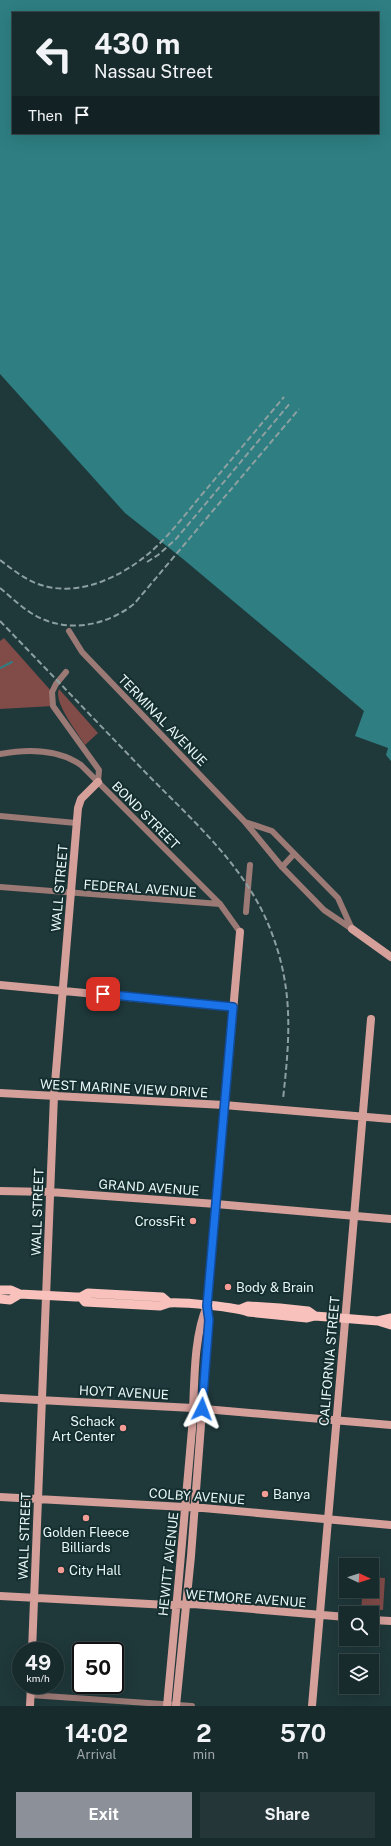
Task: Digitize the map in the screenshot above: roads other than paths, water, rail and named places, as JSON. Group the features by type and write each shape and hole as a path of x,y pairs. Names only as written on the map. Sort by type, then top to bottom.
{"main road":[{"path":"0,1290 11,1290 20,1294 46,1296 81,1297 88,1293 162,1297 169,1303 240,1309 248,1306 280,1308 308,1311 315,1316 378,1321 391,1325"},
{"path":"0,1299 10,1300 20,1294"},
{"path":"378,1321 391,1318"}],"street":[{"name":"TERMINAL AVENUE","path":"69,631 82,652 245,822 282,867 324,910 352,929"},
{"name":"BOND STREET","path":"66,672 56,684 52,692 53,706 98,770 98,782 220,904"},
{"path":"0,754 32,751 51,753 71,758 81,765 98,782"},
{"name":"WALL STREET","path":"32,1642 54,1095 78,808 81,799 98,782"},
{"path":"0,816 76,823"},
{"name":"TERMINAL AVENUE","path":"245,822 272,831 338,898 352,929"},
{"path":"282,867 294,854"},
{"path":"246,912 250,865"},
{"name":"FEDERAL AVENUE","path":"0,887 220,904"},
{"path":"220,904 240,932"},
{"path":"352,929 391,957"},
{"name":"HEWITT AVENUE","path":"167,1705 185,1506 209,1320 207,1306 240,932"},
{"path":"0,985 233,1007"},
{"name":"CALIFORNIA STREET","path":"312,1706 371,1019"},
{"name":"WEST MARINE VIEW DRIVE","path":"0,1093 224,1105 391,1119"},
{"name":"GRAND AVENUE","path":"0,1191 50,1192 391,1219"},
{"name":"HOYT AVENUE","path":"0,1398 198,1408 391,1425"},
{"name":"HEWITT AVENUE","path":"176,1705 194,1507 198,1408"},
{"name":"COLBY AVENUE","path":"0,1497 185,1506 391,1524"},
{"name":"WETMORE AVENUE","path":"0,1596 176,1605 186,1604 339,1616"},
{"path":"379,1620 391,1621"},
{"path":"30,1706 30,1695 192,1706"}],"water":[{"path":"0,0 391,0 391,761 386,755 388,748 355,736 364,711 183,559 125,513 0,374"}],"waterway":[{"path":"0,668 12,662"}],"railway":[{"path":"0,560 18,574 38,584 63,589 88,586 120,573 148,554 171,532 284,397"},
{"path":"147,562 158,555 176,539 291,402"},
{"path":"0,588 31,613 44,620 57,624 84,625 110,618 123,612 134,604 299,409"},
{"path":"0,621 216,844 246,883 269,926 283,970 288,1012 287,1054 283,1099"}],"place":[{"name":"CrossFit","path":"193,1221"},
{"name":"Body & Brain","path":"228,1287"},
{"name":"Schack Art Center","path":"123,1428"},
{"name":"Banya","path":"265,1494"},
{"name":"Golden Fleece Billiards","path":"86,1518"},
{"name":"City Hall","path":"61,1570"}]}
